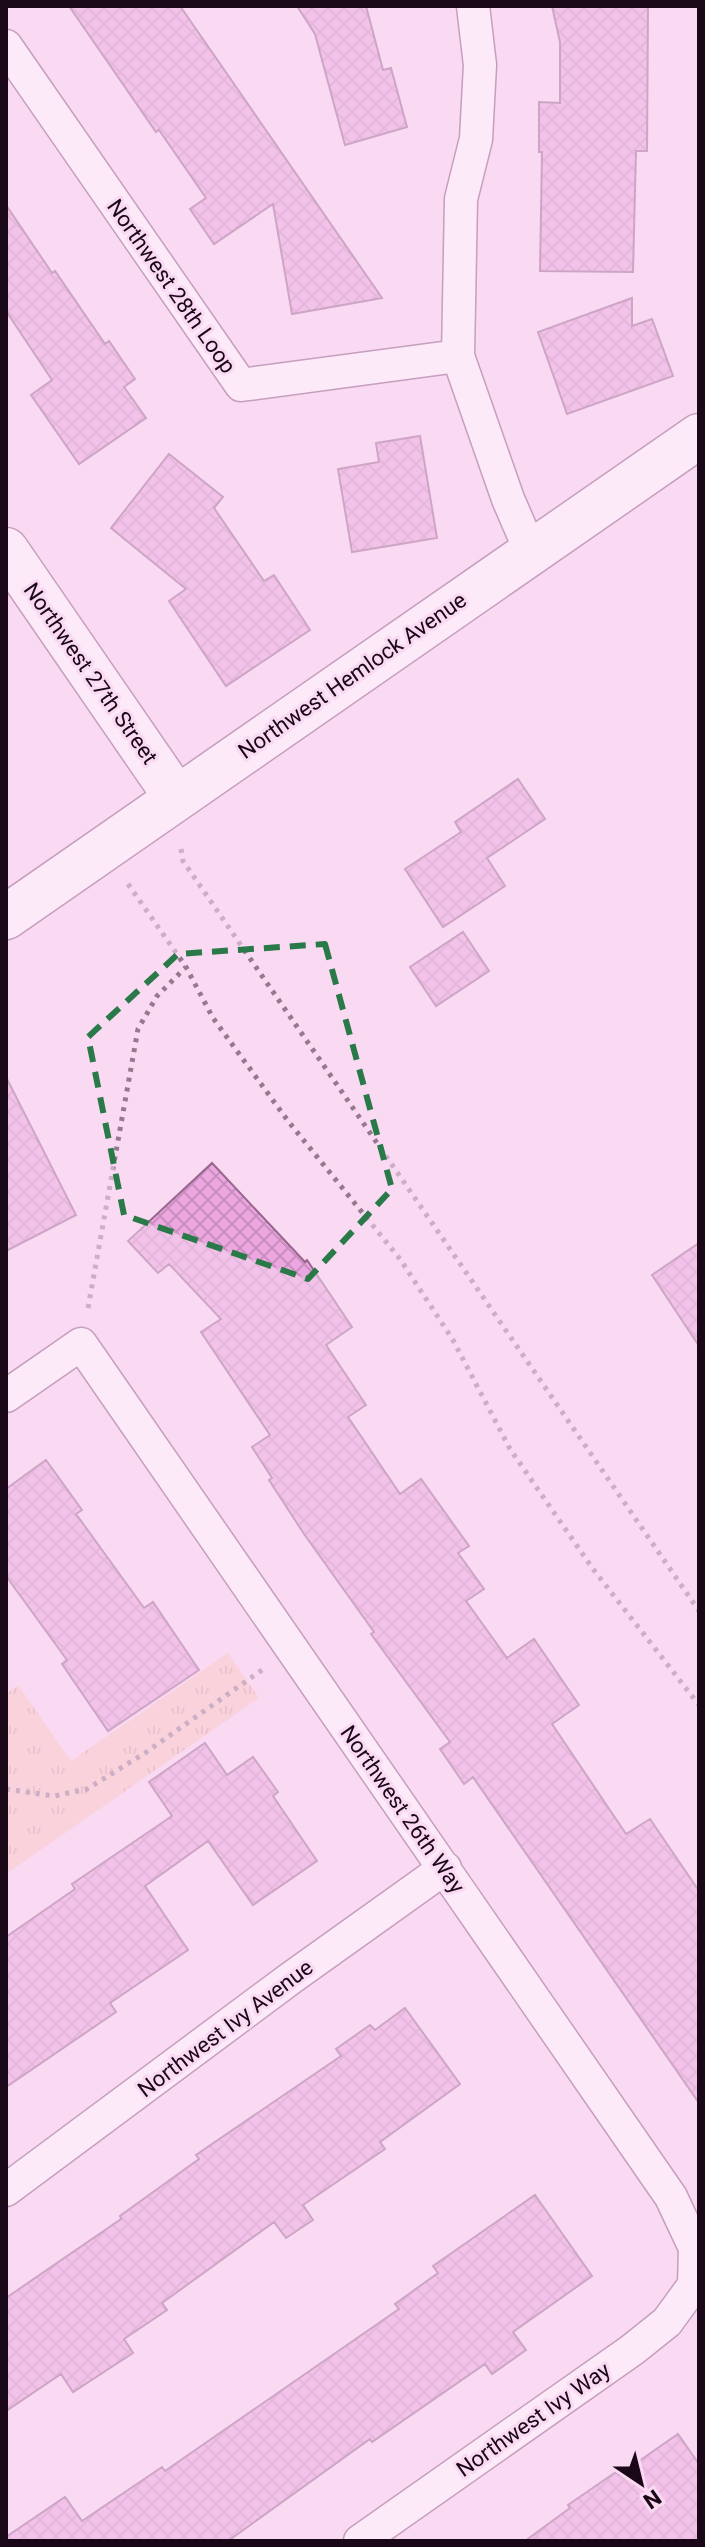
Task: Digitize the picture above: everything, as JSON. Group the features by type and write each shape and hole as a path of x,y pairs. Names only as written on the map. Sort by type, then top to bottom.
{"street":[{"path":"473,6 480,65 476,139 461,199 458,356 508,499 530,550"},
{"name":"Northwest 28th Loop","path":"6,46 241,385 458,356"},
{"name":"Northwest Hemlock Avenue","path":"6,917 530,550 699,436"},
{"name":"Northwest 27th Street","path":"6,550 176,797"},
{"path":"6,1396 81,1344"},
{"name":"Northwest 26th Way","path":"81,1344 671,2197 695,2248 694,2285"},
{"name":"Northwest Ivy Avenue","path":"6,2190 445,1868"},
{"name":"Northwest Ivy Way","path":"360,2541 632,2350 667,2322 694,2285"}],"path":[{"path":"176,797 183,861 699,1611"},
{"path":"103,848 186,967 213,1018 288,1121 400,1259 453,1340 510,1449 593,1569 699,1705"},
{"path":"81,1344 138,1029 157,996 186,967"},
{"path":"6,1789 54,1796 87,1789 145,1753 292,1648"}],"highlighted area":[{"path":"325,944 392,1189 308,1279 124,1215 88,1037 178,954"}],"green space":[{"path":"228,1653 259,1698 6,1874 6,1694 18,1685 71,1761"}],"building":[{"path":"69,6 180,6 382,298 292,314 273,204 214,244 190,209 206,198"},
{"path":"297,6 366,6 383,70 391,68 407,127 345,145 315,34"},
{"path":"552,6 648,6 647,151 636,151 633,272 540,271 542,152 539,152 539,102 560,103 560,42"},
{"path":"6,205 52,273 55,271 105,344 109,341 135,379 124,387 146,418 79,464 31,395 52,380 6,311"},
{"path":"632,298 632,326 652,319 673,376 567,414 538,332"},
{"path":"420,436 437,538 352,552 338,469 379,462 376,443"},
{"path":"169,454 223,497 214,508 264,581 274,575 310,630 226,686 169,601 186,589 111,528"},
{"path":"518,779 545,819 487,858 505,886 443,927 405,869 461,832 455,822"},
{"path":"463,932 489,971 436,1006 410,967"},
{"path":"6,1077 76,1215 6,1251"},
{"path":"212,1163 305,1262 307,1260 352,1327 326,1345 366,1405 348,1417 400,1494 421,1479 469,1546 458,1553 484,1589 466,1601 507,1658 534,1639 579,1705 552,1724 626,1834 650,1819 699,1891 699,2103 473,1777 464,1784 440,1749 450,1742 371,1634 374,1632 269,1480 272,1478 252,1447 270,1435 201,1332 221,1319 169,1264 158,1273 128,1241"},
{"path":"699,1243 699,1346 652,1275"},
{"path":"46,1460 82,1510 76,1514 144,1608 153,1602 199,1670 108,1731 62,1664 67,1660 6,1576 6,1489"},
{"path":"205,1743 227,1775 253,1757 278,1792 273,1796 317,1861 253,1905 208,1841 145,1886 188,1950 110,2003 116,2012 6,2087 6,1937 75,1889 72,1884 172,1816 149,1782"},
{"path":"405,2008 460,2084 380,2142 385,2149 303,2205 313,2220 286,2238 274,2222 162,2303 167,2310 124,2339 133,2353 73,2392 61,2374 6,2411 6,2298 121,2219 120,2216 199,2159 196,2155 341,2056 336,2049 370,2025 375,2030"},
{"path":"535,2195 592,2276 513,2332 526,2350 492,2374 485,2364 372,2442 370,2439 228,2541 6,2541 6,2537 65,2497 82,2521 162,2467 165,2471 399,2309 395,2304 438,2273 433,2266"},
{"path":"678,2434 699,2464 699,2541 525,2541 570,2508 568,2505 616,2472 619,2475"}]}
